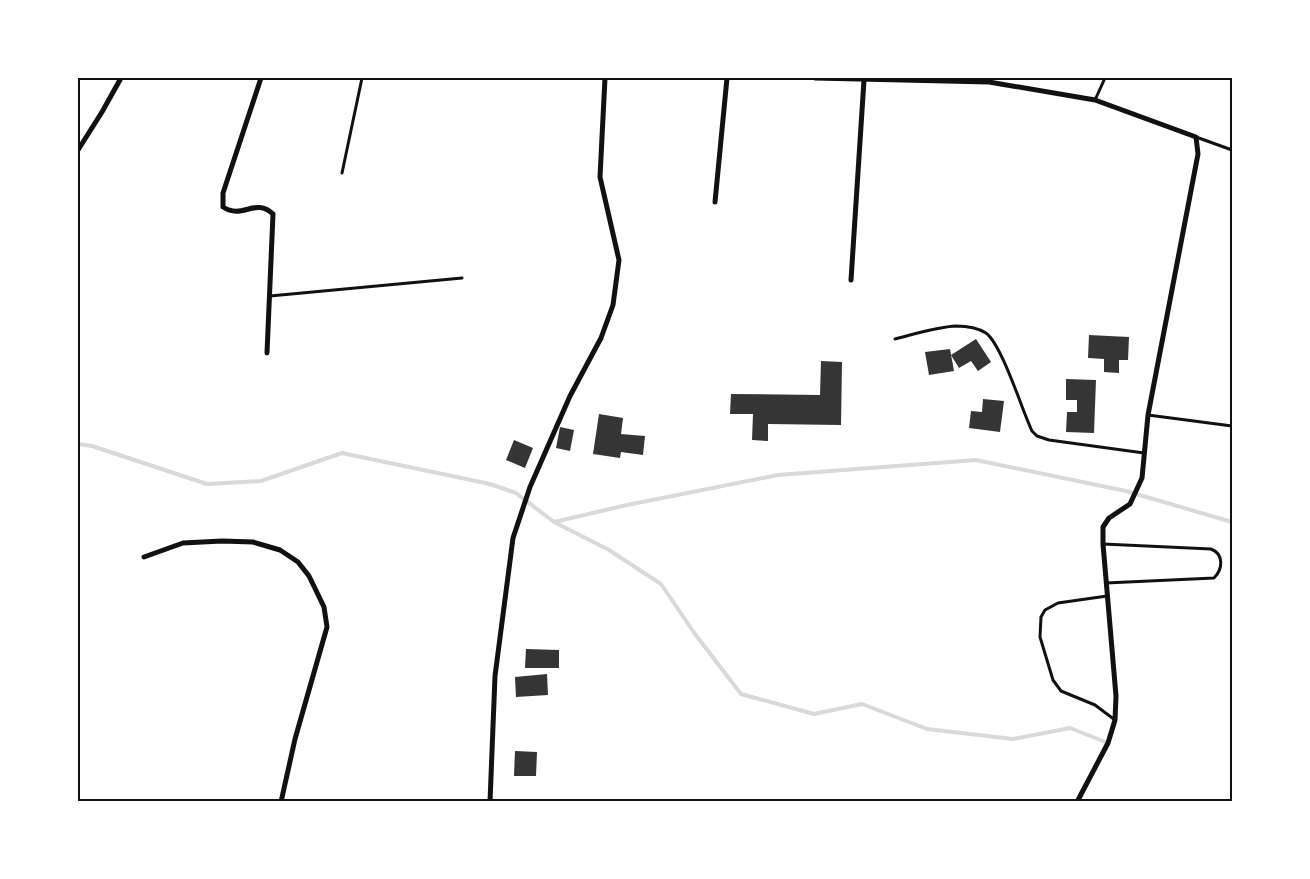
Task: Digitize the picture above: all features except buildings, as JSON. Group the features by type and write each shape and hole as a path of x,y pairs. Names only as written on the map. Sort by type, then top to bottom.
{"street":[{"path":"78,150 121,78"},
{"path":"261,78 223,193 222,202 223,207 230,212 260,207 266,208 273,214 267,352"},
{"path":"490,802 495,676 513,538 530,487 570,396 601,338 613,305 618,260 600,177 605,78"},
{"path":"715,202 726,78"},
{"path":"815,78 990,80 1095,100 1196,137 1198,154 1148,415 1142,478 1130,504 1109,518 1103,527 1102,544 1116,696 1115,720 1108,743 1077,802"},
{"path":"851,280 864,80"},
{"path":"144,557 183,543 253,542 280,550 298,562 309,576 324,607 327,627 295,739 281,802"}],"lane":[{"path":"342,173 362,78"},
{"path":"1095,100 1105,78"},
{"path":"1196,137 1232,150"},
{"path":"270,296 462,278"},
{"path":"896,339 952,326 975,328 986,333 998,347 1032,431 1037,436 1048,440 1144,453"},
{"path":"1148,415 1232,426"},
{"path":"1102,544 1211,549 1220,556 1221,563 1220,573 1214,578 1106,584"},
{"path":"1108,596 1058,603 1044,610 1040,637 1053,680 1061,691 1095,704 1115,720"}],"waterway":[{"path":"78,444 92,446 207,484 261,481 342,453 490,484 516,493 554,522 627,505 778,475 976,460 1126,491 1232,522"},
{"path":"554,522 609,550 661,584 695,634 741,694 814,714 862,704 927,729 1013,739 1070,728 1108,743"}]}
